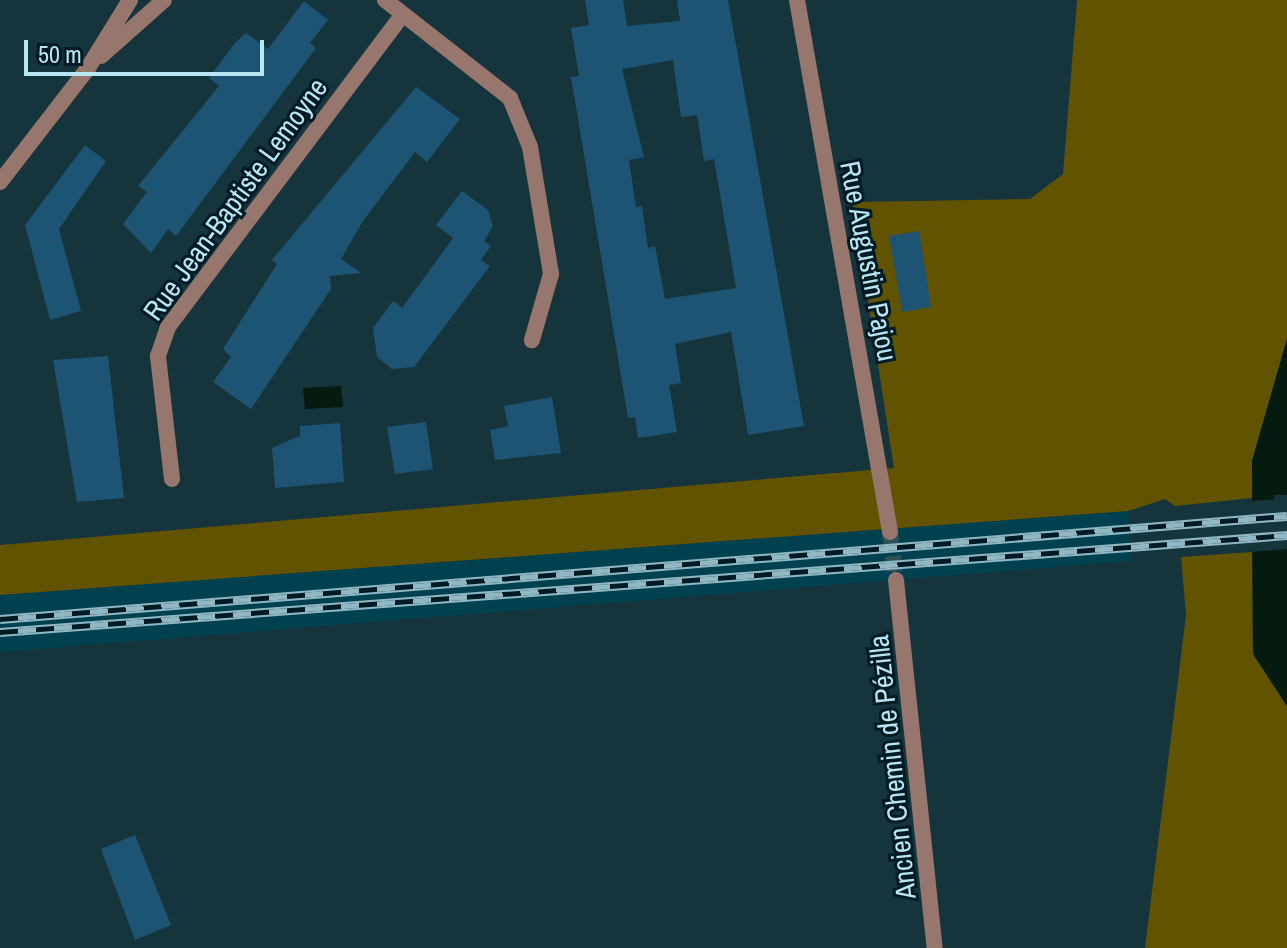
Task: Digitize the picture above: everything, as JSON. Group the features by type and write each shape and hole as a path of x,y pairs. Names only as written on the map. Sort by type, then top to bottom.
{"street":[{"path":"0,182 88,68 130,0"},
{"path":"88,68 164,0"},
{"path":"385,0 510,98 530,147 551,274 532,340"},
{"name":"Rue Augustin Pajou","path":"797,0 890,532"},
{"name":"Rue Jean-Baptiste Lemoyne","path":"172,479 158,356 168,327 403,14"},
{"name":"Ancien Chemin de Pézilla","path":"896,580 935,948"}],"shaded area":[{"path":"1077,0 1287,0 1287,339 1252,461 1252,498 1175,506 1165,499 1128,511 0,595 0,545 894,468 853,202 1030,199 1063,174"},
{"path":"1287,339 1287,495 1274,495 1278,544 1287,547 1287,706 1253,654 1252,461"},
{"path":"341,386 343,407 305,409 303,388"},
{"path":"1128,511 1131,561 0,652 0,595"},
{"path":"1252,552 1253,653 1287,706 1287,948 1145,948 1186,615 1181,557"}],"pier":[{"path":"1279,499 1287,549 1248,552 1248,501"}],"building":[{"path":"585,0 623,0 627,26 680,21 677,0 728,0 804,426 748,435 731,332 675,344 681,383 669,385 677,432 638,438 635,417 628,418 571,77 579,76 571,28 589,25","holes":["673,60 681,117 697,115 704,161 714,159 736,288 665,299 655,246 648,248 642,206 636,207 629,160 644,157 622,69"]},
{"path":"304,1 328,20 310,43 316,48 176,236 168,229 151,253 123,224 147,192 138,186 219,86 209,78 234,44 246,33 268,49"},
{"path":"416,87 460,119 427,162 415,152 363,221 341,259 361,273 330,276 331,289 251,409 213,382 231,357 223,349 277,264 272,260"},
{"path":"85,145 106,161 59,229 81,311 50,320 25,225"},
{"path":"462,191 488,210 493,226 484,241 491,246 481,260 490,266 414,367 392,369 377,357 373,328 393,301 402,308 453,238 436,225"},
{"path":"919,231 931,307 902,312 889,236"},
{"path":"108,356 124,498 77,502 53,360"},
{"path":"552,397 561,453 495,460 490,430 508,426 504,406"},
{"path":"426,422 433,469 395,474 387,427"},
{"path":"340,423 344,482 275,488 272,448 300,436 300,426"},
{"path":"135,835 171,925 135,940 101,849"}],"tunnel":[{"path":"890,532 896,580"}],"railway":[{"path":"0,619 1287,516"},
{"path":"0,632 1287,535"}]}
